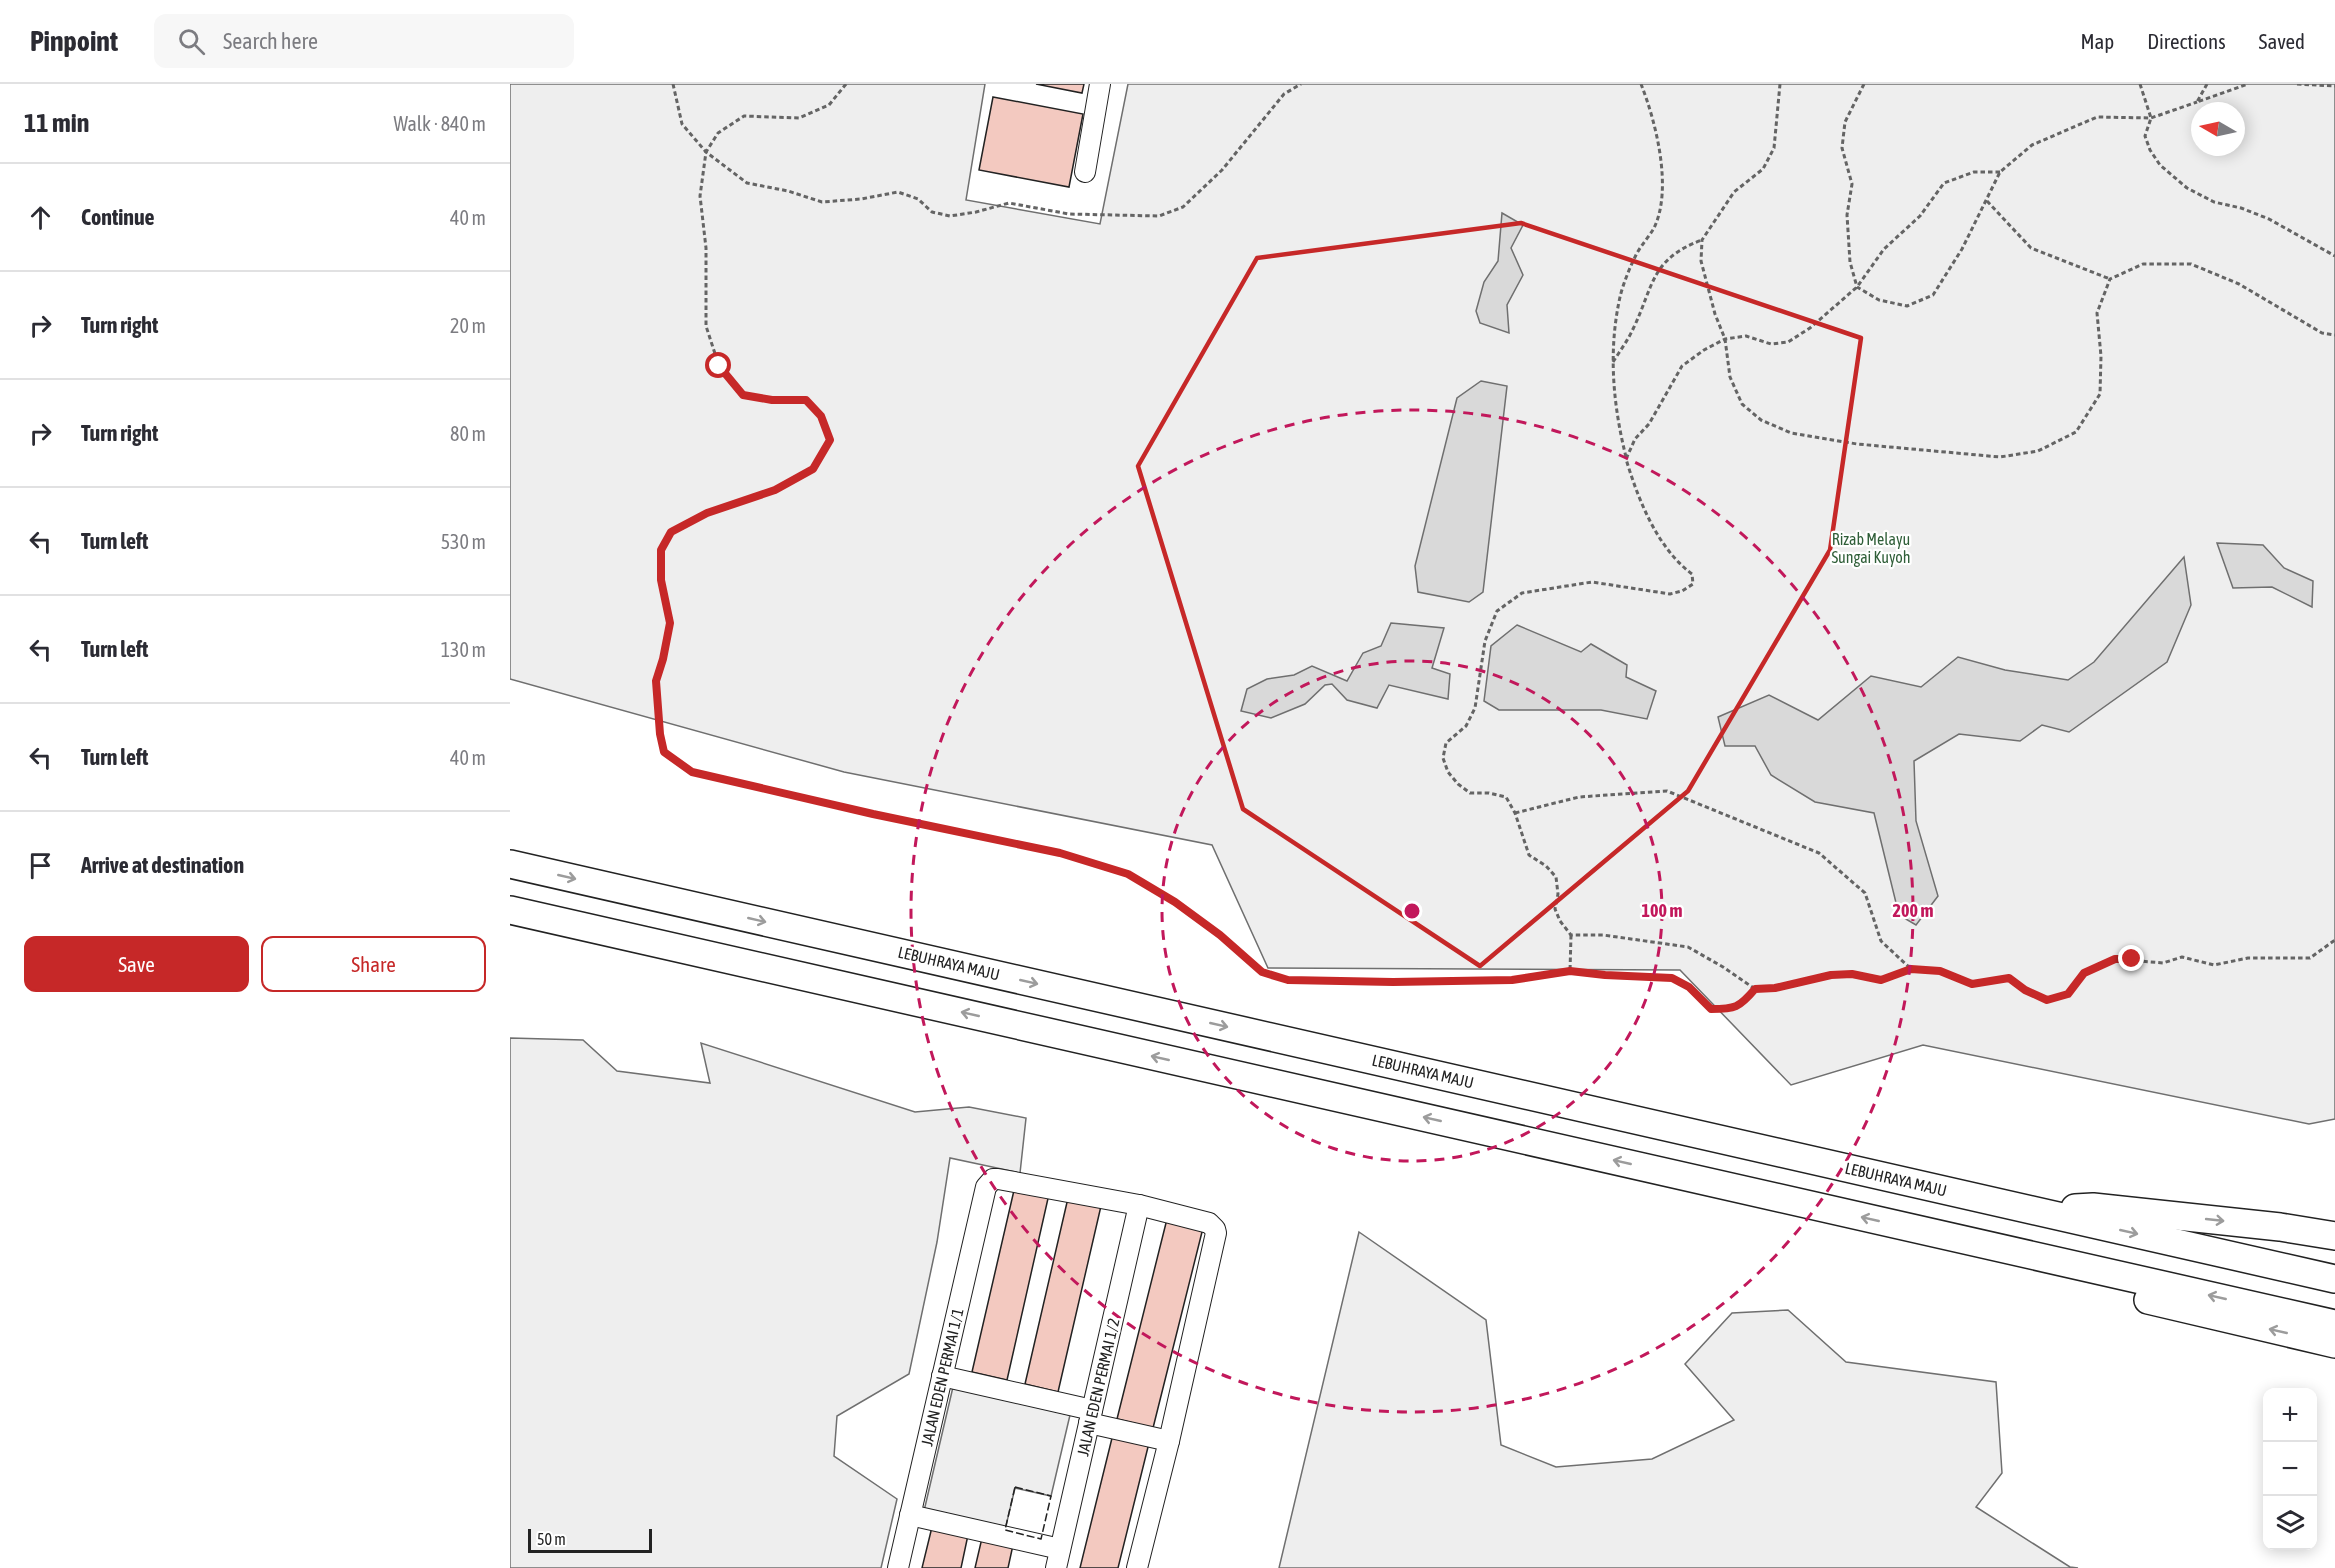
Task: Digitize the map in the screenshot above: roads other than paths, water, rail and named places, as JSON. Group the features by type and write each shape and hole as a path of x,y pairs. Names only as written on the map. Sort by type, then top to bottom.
{"highway":[{"name":"LEBUHRAYA MAJU","path":"510,864 2335,1279"},
{"path":"510,910 2335,1324"},
{"path":"2031,1210 2093,1207 2280,1227 2335,1236"},
{"path":"1927,1232 2069,1281 2335,1344"}],"street":[{"path":"1084,172 1100,84"},
{"name":"JALAN EDEN PERMAI 1/1","path":"898,1568 986,1187 993,1179 998,1179 1139,1205"},
{"path":"1137,1568 1216,1233 1215,1228 1209,1223 1139,1205"},
{"name":"JALAN EDEN PERMAI 1/2","path":"1058,1558 1139,1205"},
{"path":"942,1376 1091,1417 1168,1442"},
{"path":"910,1515 1058,1558"}],"park label":[{"name":"Rizab Melayu Sungai Kuyoh","path":"1871,548"}]}
